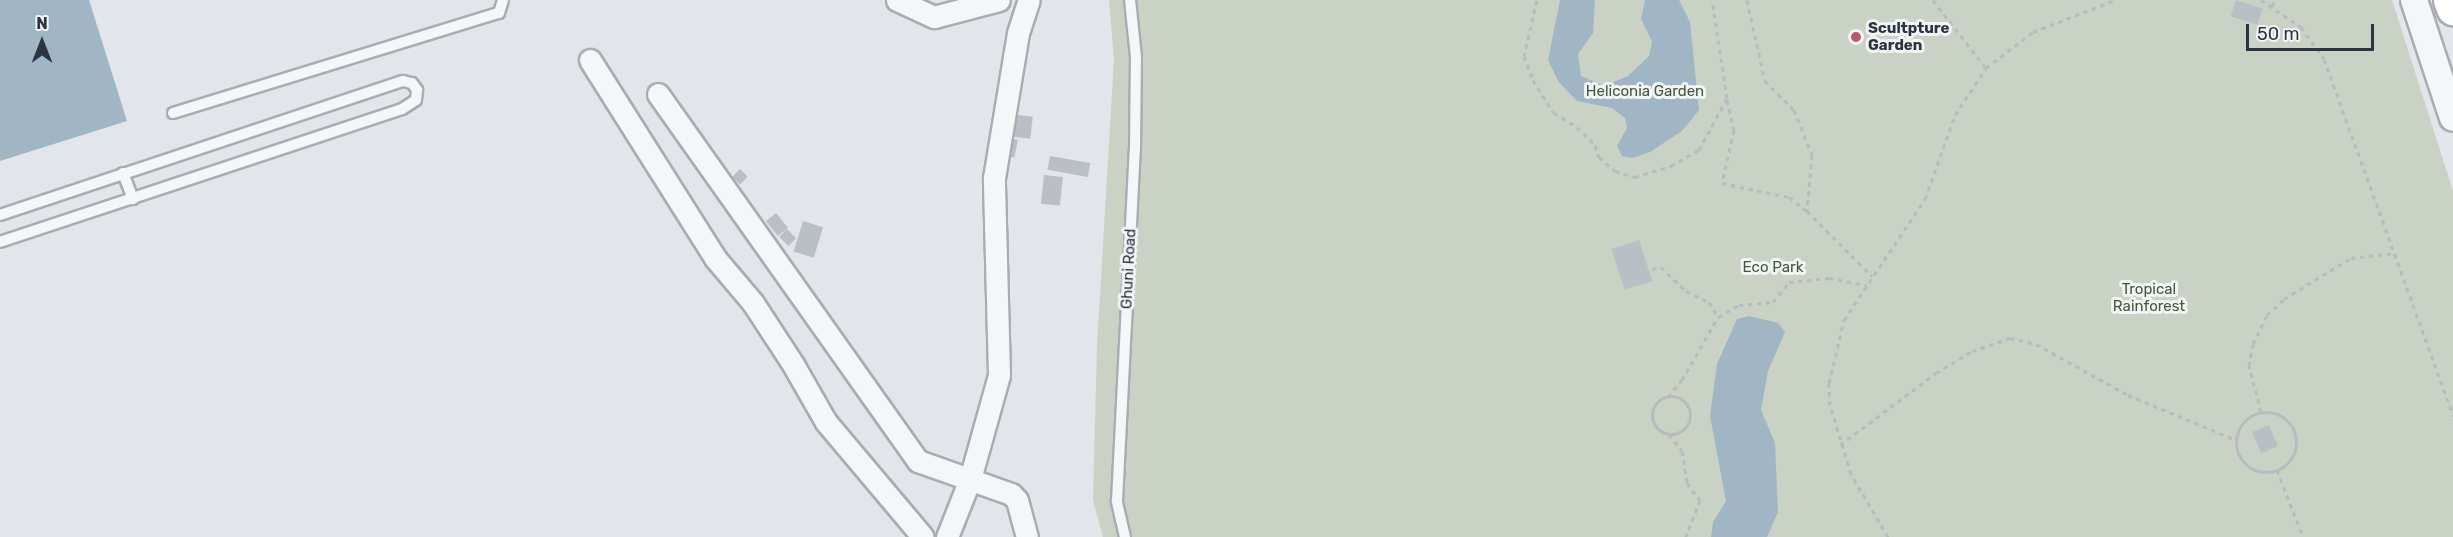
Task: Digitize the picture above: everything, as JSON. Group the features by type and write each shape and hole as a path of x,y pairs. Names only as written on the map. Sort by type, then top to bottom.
{"main road":[{"path":"2450,0 2453,8"}],"street":[{"path":"897,0 934,17 999,0"},
{"path":"2414,0 2453,118"},
{"path":"950,534 969,481 999,375 994,178 1020,2"},
{"path":"590,60 715,258 765,321 826,422 923,537"},
{"path":"658,94 918,461 1017,500 1027,537"}],"lane":[{"path":"173,113 499,13 503,0"},
{"name":"Ghuni Road","path":"1125,537 1117,501 1135,149 1136,57 1130,0"},
{"path":"0,215 403,81 412,82 417,90 416,100 402,109 0,242"},
{"path":"123,173 133,199"}],"path":[{"path":"1537,0 1524,56 1533,80 1554,113 1577,127 1615,171 1635,177 1671,166 1699,150 1727,98"},
{"path":"1712,0 1734,130 1722,183 1789,197 1807,211 1872,276"},
{"path":"1748,0 1765,81 1794,110 1812,155 1807,211"},
{"path":"1933,0 1986,68"},
{"path":"1888,537 1851,474 1840,446 1830,405 1830,383 1844,320 1925,199 1955,115 1986,68 2033,32 2115,0"},
{"path":"2261,0 2301,27 2324,59 2453,416"},
{"path":"2272,6 2275,0"},
{"path":"2261,412 2249,366 2253,344 2267,315 2284,299 2351,258 2395,253"},
{"path":"1652,269 1661,267 1686,291 1709,302 1718,317"},
{"path":"1686,537 1700,500 1687,483 1682,451 1668,434 1657,428 1652,416 1657,404 1668,397 1682,380 1718,317 1739,305 1773,302 1789,282 1829,278 1866,285"},
{"path":"1840,446 1936,373 1972,351 2010,338 2036,344 2128,395 2236,440"},
{"path":"1668,397 1686,403 1690,415 1686,427 1668,434"},
{"path":"2261,412 2280,415 2296,435 2294,452 2277,470 2252,468 2239,456 2236,440 2241,424 2261,412"},
{"path":"2277,470 2303,537"}],"green space":[{"name":"Eco Park","path":"1109,0 2392,0 2453,191 2453,537 1103,537 1093,500 1097,346 1114,59"}],"water":[{"path":"0,0 89,0 127,121 0,161"},
{"path":"1560,0 1595,0 1593,33 1578,54 1581,76 1604,86 1628,76 1649,56 1652,42 1641,19 1645,0 1679,0 1690,22 1699,110 1682,131 1650,152 1632,158 1622,156 1617,146 1627,128 1625,118 1612,108 1577,101 1558,81 1548,60"},
{"path":"1749,316 1778,323 1785,332 1768,371 1761,410 1775,443 1778,512 1767,537 1711,537 1713,522 1726,501 1710,416 1717,364 1737,319"}],"building":[{"path":"2236,0 2263,9 2257,25 2231,16"},
{"path":"1010,114 1033,117 1030,139 1007,136"},
{"path":"1008,138 1018,140 1014,158 1005,156"},
{"path":"1050,156 1090,163 1088,177 1048,170"},
{"path":"740,169 748,177 740,185 732,177"},
{"path":"1044,175 1063,177 1060,206 1041,204"},
{"path":"776,213 788,228 778,236 766,221"},
{"path":"803,221 823,227 814,258 794,252"},
{"path":"787,229 796,238 788,246 779,237"},
{"path":"1639,240 1652,281 1625,290 1611,249"},
{"path":"2269,425 2278,446 2261,453 2252,432"}],"place":[{"name":"Scultpture Garden","path":"1856,37"}],"park label":[{"name":"Heliconia Garden","path":"1645,92"},
{"name":"Tropical Rainforest","path":"2149,298"}]}
